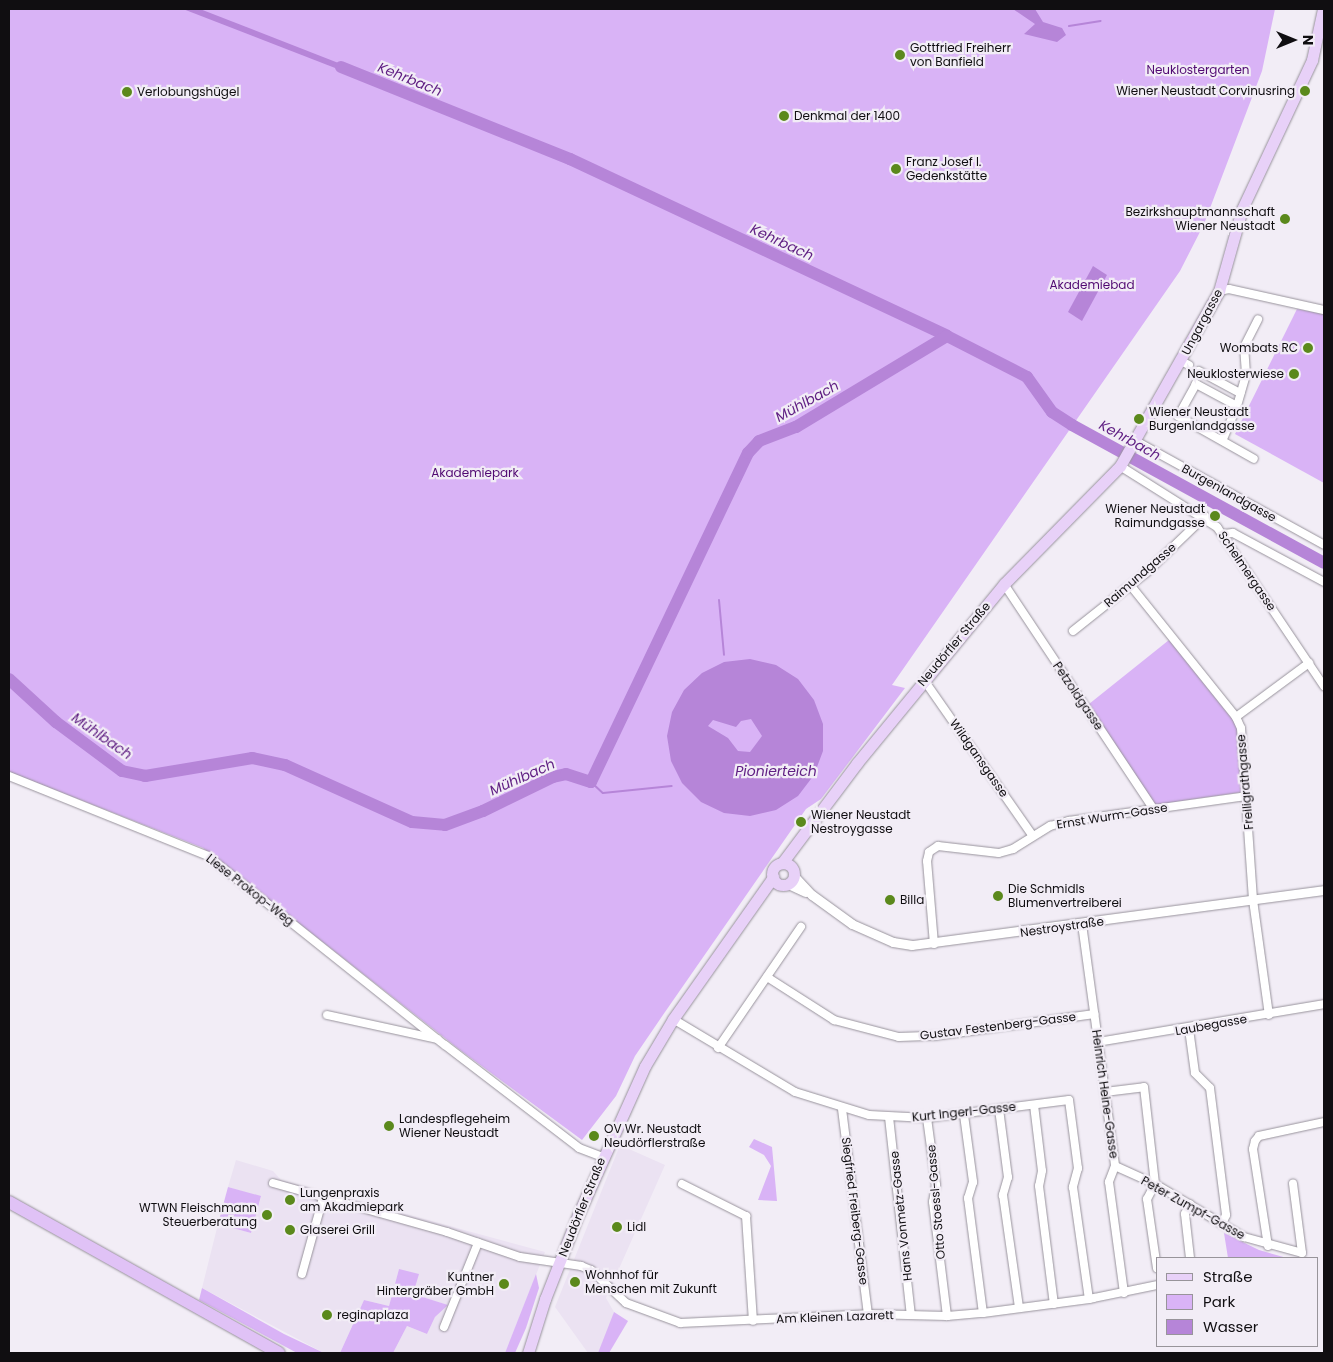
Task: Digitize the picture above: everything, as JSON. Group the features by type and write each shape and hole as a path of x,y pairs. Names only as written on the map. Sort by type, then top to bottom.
{"highway":[{"path":"9,1204 279,1353"}],"main road":[{"name":"Ungargasse","path":"1125,459 1134,440 1185,363 1219,290 1242,209 1320,50 1323,9"},
{"name":"Neudörfler Straße","path":"528,1353 559,1263 602,1157 644,1066 672,1019 747,915 785,875 798,841 924,680 1004,584 1125,459"}],"street":[{"path":"1219,290 1229,289 1324,310"},
{"path":"1223,439 1237,406 1246,374 1244,347 1258,320"},
{"path":"1199,370 1240,393"},
{"path":"1237,406 1196,384 1178,416 1223,439 1254,459"},
{"name":"Burgenlandgasse","path":"1134,440 1324,545"},
{"name":"Schelmergasse","path":"1125,459 1204,516 1222,534 1324,686"},
{"name":"Raimundgasse","path":"1073,631 1131,586 1204,516"},
{"path":"1222,534 1233,533 1324,582"},
{"name":"Petzoldgasse","path":"1004,584 1153,808"},
{"name":"Freiligrathgasse","path":"1131,586 1236,717 1241,728 1254,900 1269,1015"},
{"path":"1236,717 1308,663"},
{"name":"Wildgansgasse","path":"924,680 1033,836"},
{"name":"Liese Prokop-Weg","path":"9,776 208,856 437,1039 579,1148 602,1157"},
{"name":"Ernst Wurm-Gasse","path":"934,944 927,861 929,852 938,846 999,853 1014,849 1050,826 1070,821 1247,796"},
{"name":"Nestroystraße","path":"785,875 872,935 892,942 934,944 1324,890"},
{"name":"Heinrich Heine-Gasse","path":"1082,924 1115,1166 1109,1182 1124,1293"},
{"path":"718,1048 800,927"},
{"name":"Gustav Festenberg-Gasse","path":"767,977 834,1020 865,1030 899,1037 934,1036 1094,1014"},
{"name":"Laubegasse","path":"1098,1042 1189,1029 1324,1004"},
{"name":"Liese Prokop-Weg","path":"327,1015 437,1039"},
{"name":"Kurt Ingerl-Gasse","path":"672,1019 795,1092 842,1109 890,1118 927,1118 964,1115 1068,1100 1078,1168 1073,1187 1089,1299"},
{"path":"1189,1029 1195,1073 1210,1088 1226,1215 1222,1224"},
{"path":"1105,1092 1144,1087 1155,1184 1147,1199 1156,1261"},
{"path":"1034,1105 1042,1171 1039,1186 1054,1304"},
{"name":"Siegfried Freiberg-Gasse","path":"842,1109 868,1314"},
{"path":"999,1109 1008,1177 1004,1195 1019,1308"},
{"path":"964,1115 973,1182 968,1198 983,1313"},
{"name":"Hans Vonmetz-Gasse","path":"890,1118 912,1315"},
{"name":"Otto Stoessl-Gasse","path":"927,1118 936,1185 933,1202 948,1316"},
{"path":"1268,1246 1253,1149 1259,1136 1324,1122"},
{"name":"Peter Zumpf-Gasse","path":"1115,1166 1155,1184 1222,1224 1268,1246 1302,1253 1293,1184"},
{"name":"Am Kleinen Lazarett","path":"273,1183 520,1257 591,1270 626,1303 671,1320 704,1324 868,1314 948,1316 983,1313 1089,1299 1156,1285"},
{"path":"682,1184 746,1216 753,1321"},
{"path":"302,1274 323,1198"},
{"path":"1190,1204 1185,1214 1190,1257"},
{"path":"444,1327 478,1243"}],"shaded area":[{"path":"620,1145 665,1165 606,1298 614,1312 602,1349 598,1353 588,1353 555,1307"},
{"path":"236,1160 273,1171 281,1180 545,1252 505,1353 393,1353 407,1326 427,1334 435,1317 448,1305 412,1294 399,1269 389,1306 364,1300 340,1353 324,1353 202,1288 218,1224 251,1233 261,1197 228,1187"}],"green space":[{"name":"Akademiepark","path":"9,9 1275,9 1262,71 1204,224 1180,271 892,685 905,688 821,799 806,809 635,1056 616,1096 582,1140 460,1050 203,848 9,772"},
{"name":"Neuklosterwiese","path":"1297,309 1324,314 1324,483 1235,434"},
{"path":"1169,640 1237,725 1243,792 1155,805 1089,704"},
{"path":"754,1139 772,1147 777,1201 758,1200 771,1166 764,1155 749,1147"},
{"path":"228,1187 261,1196 251,1233 218,1224"},
{"path":"1224,1233 1259,1250 1284,1257 1228,1257"},
{"path":"399,1269 419,1274 413,1294 448,1305 435,1317 427,1334 407,1326 393,1353 340,1353 364,1300 389,1306"},
{"path":"536,1274 539,1288 526,1328 515,1353 505,1353"},
{"path":"202,1288 284,1334 324,1353 297,1353 199,1300"},
{"path":"614,1312 628,1321 609,1353 598,1353"}],"water":[{"path":"183,9 200,9 364,73 348,73"},
{"path":"1013,9 1035,9 1043,22 1062,28 1066,35 1057,42 1024,34 1035,24"},
{"path":"1093,266 1107,275 1082,321 1068,312"},
{"name":"Pionierteich","path":"750,659 776,665 798,679 814,700 823,724 823,751 814,775 798,796 776,810 750,816 724,813 701,802 682,783 671,761 667,736 672,712 684,690 702,673 724,662","holes":["751,719 762,736 750,752 738,751 728,738 708,726 713,720 736,727 741,721"]}],"waterway":[{"path":"1069,26 1101,21"},
{"name":"Kehrbach","path":"341,67 570,159 947,336 1027,377 1052,412 1072,425 1324,563"},
{"name":"Mühlbach","path":"9,679 56,722 122,771 145,776 252,758 285,765 412,822 445,825 483,811 553,777 566,774 591,782 748,453 759,441 796,427 947,336"},
{"path":"719,600 724,655"},
{"path":"591,782 603,793 672,786"}],"place":[{"name":"Gottfried Freiherr von Banfield","path":"900,55"},
{"name":"Wiener Neustadt Corvinusring","path":"1305,91"},
{"name":"Verlobungshügel","path":"127,92"},
{"name":"Denkmal der 1400","path":"784,116"},
{"name":"Franz Josef I. Gedenkstätte","path":"896,169"},
{"name":"Bezirkshauptmannschaft Wiener Neustadt","path":"1285,219"},
{"name":"Wombats RC","path":"1308,348"},
{"name":"Neuklosterwiese","path":"1294,374"},
{"name":"Wiener Neustadt Burgenlandgasse","path":"1139,419"},
{"name":"Wiener Neustadt Raimundgasse","path":"1215,516"},
{"name":"Wiener Neustadt Nestroygasse","path":"801,822"},
{"name":"Die Schmidls Blumenvertreiberei","path":"998,896"},
{"name":"Billa","path":"890,900"},
{"name":"Landespflegeheim Wiener Neustadt","path":"389,1126"},
{"name":"OV Wr. Neustadt Neudörflerstraße","path":"594,1136"},
{"name":"Lungenpraxis am Akadmiepark","path":"290,1200"},
{"name":"WTWN Fleischmann Steuerberatung","path":"267,1215"},
{"name":"Lidl","path":"617,1227"},
{"name":"Glaserei Grill","path":"290,1230"},
{"name":"Wohnhof für Menschen mit Zukunft","path":"575,1282"},
{"name":"Kuntner Hintergräber GmbH","path":"504,1284"},
{"name":"reginaplaza","path":"327,1315"}],"park label":[{"name":"Neuklostergarten","path":"1198,70"},
{"name":"Akademiebad","path":"1092,285"}]}
